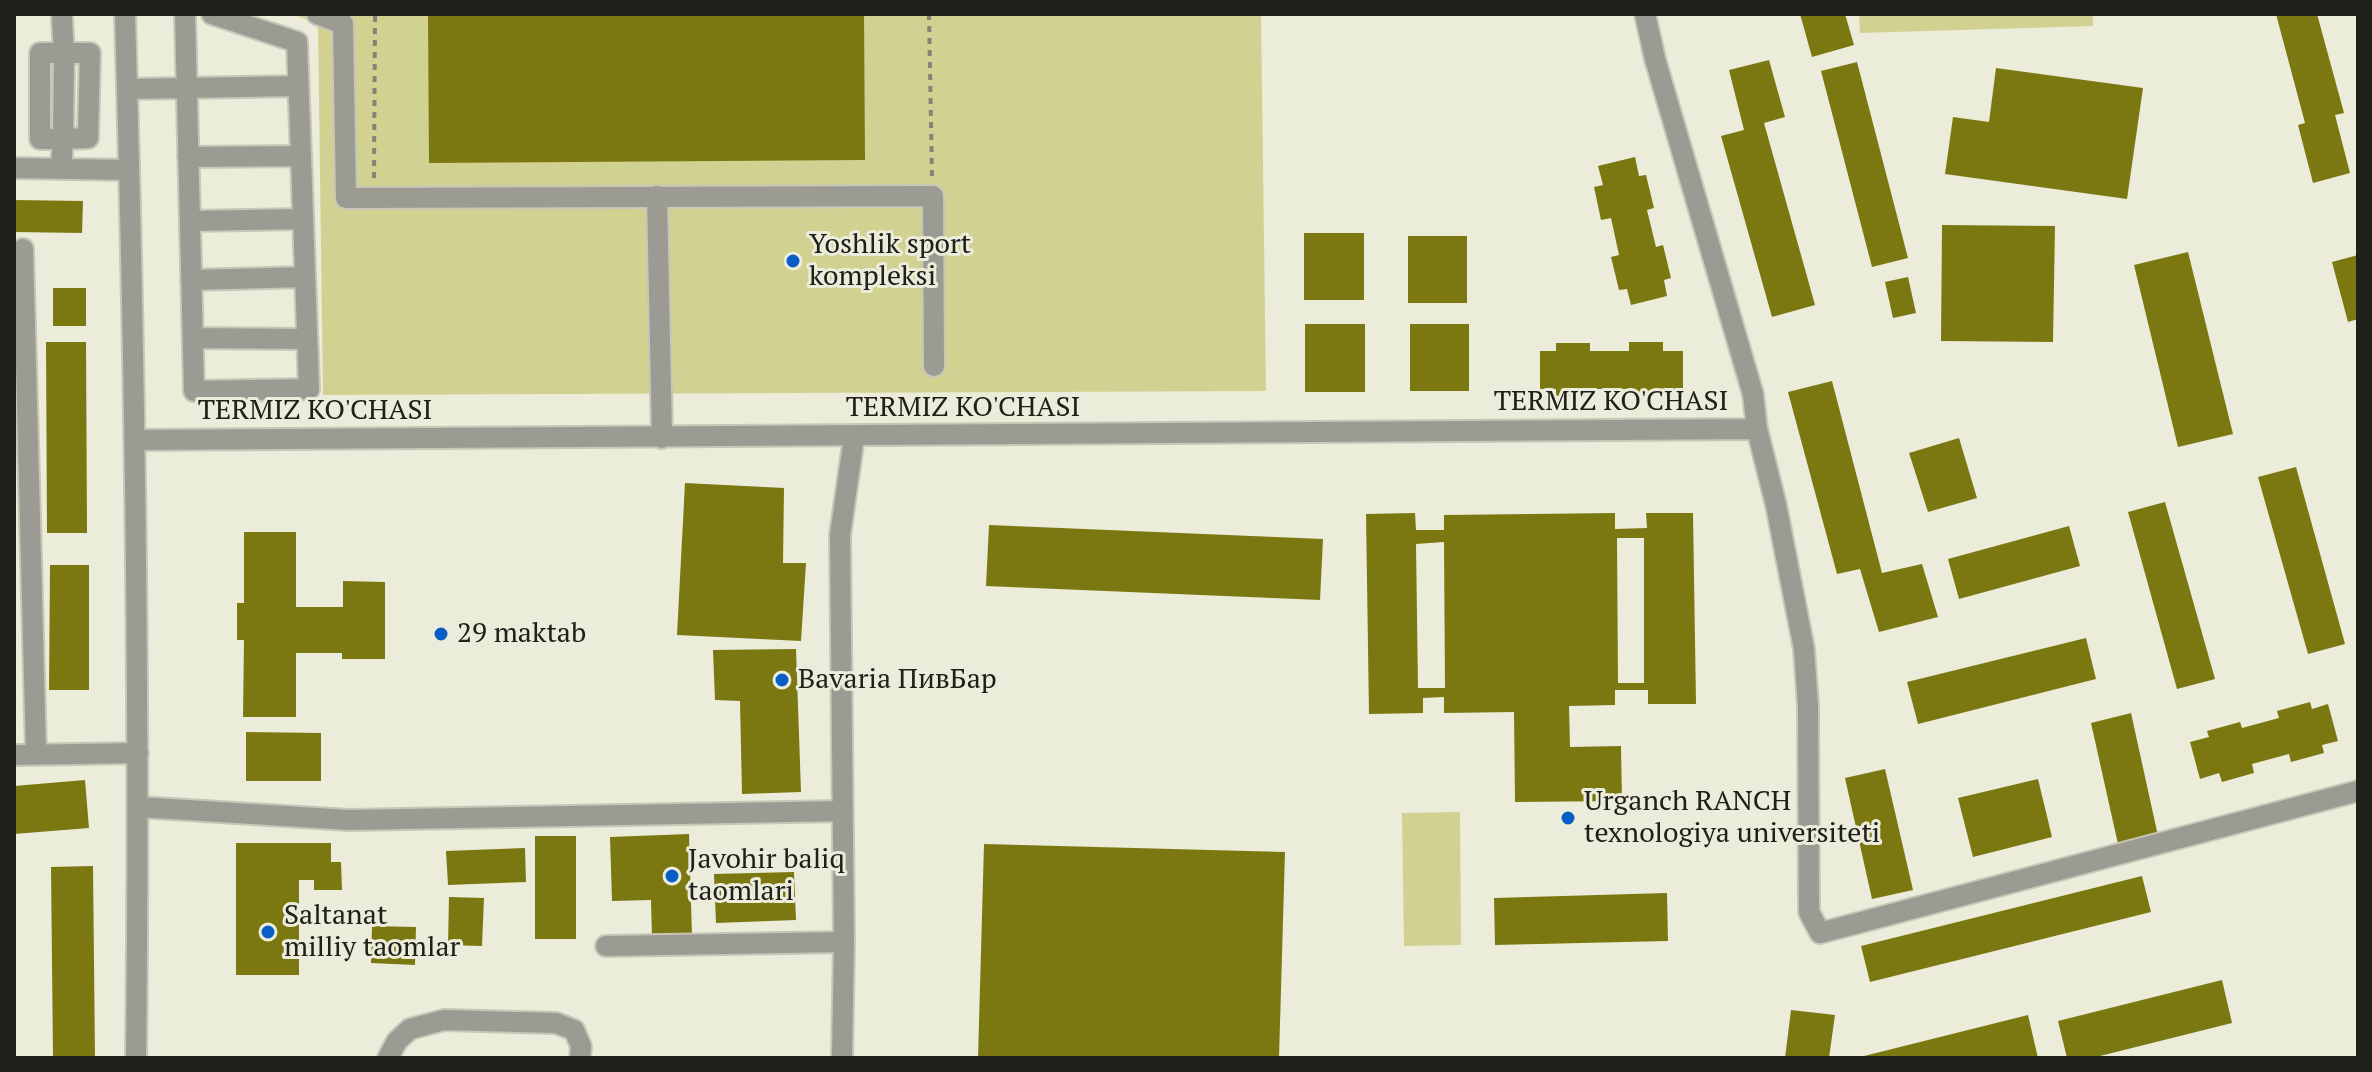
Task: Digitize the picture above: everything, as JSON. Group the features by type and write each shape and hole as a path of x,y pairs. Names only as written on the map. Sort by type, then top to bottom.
{"street":[{"path":"125,14 135,440 139,807 136,1058"},
{"path":"185,14 194,391 309,389 297,42 212,14"},
{"path":"317,14 343,24 346,198 933,196 934,366"},
{"name":"TERMIZ KO'CHASI","path":"135,440 1757,429 1753,394 1655,59 1645,14"},
{"path":"62,19 64,53"},
{"path":"40,53 90,53 88,138 63,139 40,139 40,53"},
{"path":"128,89 298,86"},
{"path":"61,169 63,139"},
{"path":"188,157 301,156"},
{"path":"14,168 129,170"},
{"path":"657,196 662,438"},
{"path":"190,221 303,219"},
{"path":"23,249 24,659 36,753"},
{"path":"191,280 305,277"},
{"path":"193,338 307,339"},
{"path":"1757,429 1776,505 1804,649 1808,706 1809,912 1820,933 2358,791"},
{"path":"842,1058 844,942 840,535 854,437"},
{"path":"14,755 138,753"},
{"path":"139,807 349,820 843,811"},
{"path":"606,946 844,942"},
{"path":"388,1058 397,1041 410,1029 444,1020 556,1023 574,1030 581,1046 580,1058"}],"path":[{"path":"374,197 375,14"},
{"path":"929,14 933,196"}],"green space":[{"name":"Yoshlik sport kompleksi","path":"292,14 1261,14 1266,391 323,395 318,24"},
{"path":"1859,14 2093,14 2093,26 1860,33"},
{"path":"1460,812 1461,945 1404,946 1402,813"}],"building":[{"path":"428,14 864,14 865,160 429,163"},
{"path":"1800,14 1845,14 1854,45 1812,57"},
{"path":"2276,14 2317,14 2344,113 2335,115 2350,173 2313,183 2298,125 2305,123"},
{"path":"1769,60 1785,117 1764,123 1815,305 1772,317 1721,136 1744,130 1729,70"},
{"path":"1857,62 1908,258 1872,267 1821,71"},
{"path":"1996,68 2143,88 2127,199 1945,174 1953,117 1989,122"},
{"path":"1635,157 1639,176 1646,175 1654,208 1647,210 1656,247 1663,245 1671,278 1664,280 1667,296 1631,305 1627,289 1619,290 1611,257 1619,255 1611,218 1601,220 1594,187 1603,185 1598,166"},
{"path":"14,200 83,201 82,233 14,232"},
{"path":"1942,225 2055,226 2053,342 1941,341"},
{"path":"1304,233 1364,233 1364,300 1304,300"},
{"path":"1408,236 1467,236 1467,303 1408,303"},
{"path":"2188,252 2233,434 2178,447 2134,265"},
{"path":"2358,255 2358,319 2348,322 2332,262"},
{"path":"1908,277 1916,313 1893,318 1885,282"},
{"path":"53,288 86,288 86,326 53,326"},
{"path":"1305,324 1365,324 1365,392 1305,392"},
{"path":"1410,324 1469,324 1469,391 1410,391"},
{"path":"46,342 86,342 87,533 47,533"},
{"path":"1629,342 1663,342 1663,351 1683,351 1683,389 1663,389 1663,395 1629,395 1629,389 1590,389 1590,396 1556,396 1556,389 1540,389 1540,351 1556,351 1556,343 1590,343 1590,351 1629,351"},
{"path":"1832,381 1882,573 1922,564 1938,617 1879,632 1860,569 1837,574 1788,392"},
{"path":"1959,438 1977,498 1928,512 1909,453"},
{"path":"2296,467 2345,644 2308,654 2258,477"},
{"path":"685,483 784,488 783,563 806,563 801,641 677,635"},
{"path":"2165,502 2215,679 2177,689 2128,512"},
{"path":"1415,513 1416,530 1444,530 1444,515 1615,513 1615,529 1647,528 1646,513 1693,513 1696,704 1648,704 1648,690 1615,690 1615,705 1569,706 1570,747 1621,746 1622,801 1515,802 1514,712 1444,713 1444,697 1423,698 1423,713 1369,714 1366,514","holes":["1617,538 1644,538 1644,683 1618,683","1444,542 1445,688 1418,688 1416,544"]},
{"path":"989,525 1323,539 1320,600 986,586"},
{"path":"2069,526 2080,566 1959,599 1948,559"},
{"path":"244,532 296,532 296,607 343,607 343,581 385,582 385,659 342,659 342,653 296,653 296,717 243,717 244,640 237,640 237,603 244,603"},
{"path":"50,565 89,565 89,690 49,690"},
{"path":"2086,638 2096,679 1918,724 1907,682"},
{"path":"796,649 801,792 742,794 740,701 715,700 713,650"},
{"path":"2310,702 2312,709 2328,704 2338,741 2322,745 2324,753 2291,762 2289,754 2252,764 2254,773 2222,782 2219,773 2200,779 2190,742 2209,737 2207,731 2240,722 2242,728 2279,718 2277,711"},
{"path":"2131,713 2158,836 2118,844 2091,723"},
{"path":"246,732 321,733 321,781 246,781"},
{"path":"1885,769 1913,890 1872,899 1845,778"},
{"path":"2038,779 2052,837 1973,857 1958,798"},
{"path":"85,780 89,828 14,834 14,786"},
{"path":"689,834 692,936 652,937 651,900 612,901 610,837"},
{"path":"535,836 576,836 576,939 535,939"},
{"name":"Saltanat milliy taomlar","path":"236,843 331,843 331,862 341,862 342,890 314,890 314,880 299,880 299,975 236,975"},
{"path":"984,844 1285,852 1279,1058 978,1058"},
{"path":"525,848 526,882 448,885 446,851"},
{"path":"93,866 95,1058 53,1058 51,867"},
{"path":"794,872 796,920 716,923 714,874"},
{"path":"2142,876 2151,912 1870,982 1861,946"},
{"path":"1667,893 1668,941 1495,945 1494,898"},
{"path":"449,897 484,898 482,946 448,945"},
{"path":"372,926 416,927 415,965 371,963"},
{"path":"2222,980 2232,1023 2092,1058 2067,1058 2058,1021"},
{"path":"1791,1010 1835,1015 1829,1058 1785,1058"},
{"path":"2028,1015 2038,1058 1864,1056"}],"place":[{"name":"Yoshlik sport kompleksi","path":"793,261"},
{"name":"29 maktab","path":"441,634"},
{"name":"Bavaria ПивБар","path":"782,680"},
{"name":"Urganch RANCH texnologiya universiteti","path":"1568,818"},
{"name":"Javohir baliq taomlari","path":"672,876"},
{"name":"Saltanat milliy taomlar","path":"268,932"}]}
